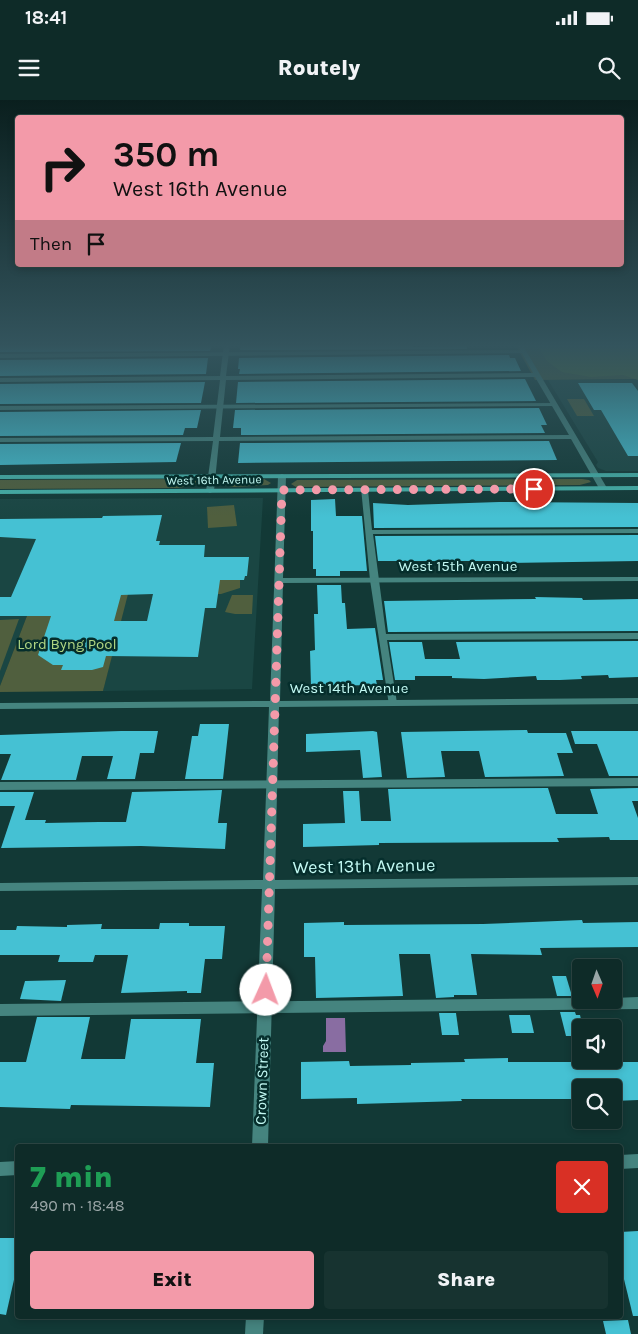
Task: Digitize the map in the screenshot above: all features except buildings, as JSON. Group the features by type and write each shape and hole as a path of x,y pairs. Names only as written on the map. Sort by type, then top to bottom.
{"main road":[{"name":"West 16th Avenue","path":"0,477 638,475"},
{"name":"West 16th Avenue","path":"0,492 638,488"}],"street":[{"path":"210,491 221,402"},
{"path":"0,408 554,404 603,488"},
{"path":"0,440 573,437"},
{"name":"Crown Street","path":"260,1144 282,476"},
{"path":"364,490 374,580 392,703"},
{"path":"369,532 638,531"},
{"name":"West 15th Avenue","path":"278,581 638,579"},
{"path":"382,637 638,636"},
{"name":"West 14th Avenue","path":"0,706 638,701"},
{"path":"0,786 638,782"},
{"name":"West 13th Avenue","path":"0,887 638,881"},
{"path":"0,1010 638,1003"},
{"path":"623,1162 638,1161"},
{"path":"0,1168 15,1168"},
{"path":"254,1319 254,1334"}],"shaded area":[{"path":"561,402 638,402 638,471 606,471 598,468 596,465 598,462"},
{"path":"263,498 252,689 103,691 127,594 35,595 0,686 0,499"},
{"path":"326,1018 345,1018 346,1052 323,1052 323,1046 326,1041"}],"green space":[{"path":"569,402 586,402 594,416 577,416"},
{"path":"185,479 198,481 201,484 178,488 0,489 0,480"},
{"path":"230,479 264,479 271,483 268,485 234,487 220,484 222,481"},
{"path":"582,479 591,482 580,485 296,487 291,484 297,480"},
{"path":"234,505 237,526 208,528 207,507"},
{"path":"196,579 240,579 240,588 221,594 194,594"},
{"name":"Lord Byng Pool","path":"128,594 103,691 0,692 0,686 35,595"},
{"path":"232,595 253,595 252,614 225,612"},
{"path":"19,619 0,671 0,620"}],"route":[{"path":"266,990 274,693 282,490 534,489"}]}
